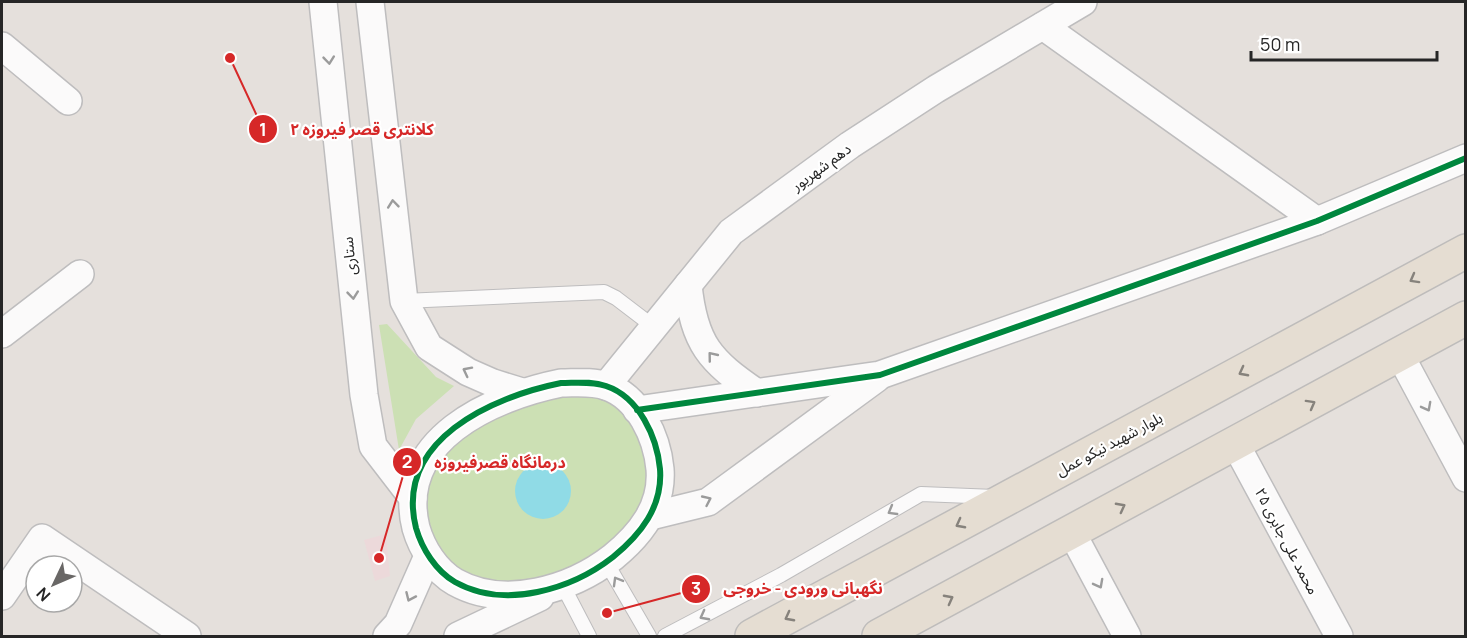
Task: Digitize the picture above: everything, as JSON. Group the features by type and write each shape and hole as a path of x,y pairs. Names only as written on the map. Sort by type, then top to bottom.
{"main road":[{"name":"بلوار شهید نیکو عمل","path":"752,636 1466,251"},
{"path":"879,636 917,628 1072,533 1466,318"}],"street":[{"name":"ستاری","path":"323,2 364,395 373,447 413,498"},
{"path":"370,2 404,301 429,347 468,372 522,392"},
{"name":"دهم شهریور","path":"606,386 731,232 841,152 936,89 1083,2"},
{"path":"1043,26 1317,221"},
{"path":"2,46 68,101"},
{"path":"637,410 880,375 1317,221 1466,158"},
{"path":"2,334 80,274"},
{"path":"688,285 690,309 700,342 724,370 758,393"},
{"path":"1400,355 1466,478"},
{"path":"651,516 708,502 880,375"},
{"path":"458,636 561,586 606,562 635,537 651,516 658,494 659,460 649,428 637,410 621,394 606,386 561,383 522,392 488,406 453,427 439,440 418,478 413,498 419,538 428,556 455,582 493,593 517,594 561,586"},
{"name":"محمد علی جابری ۲۵","path":"1236,445 1339,636"},
{"path":"1072,533 1127,636"},
{"path":"2,596 42,538 187,636"},
{"path":"387,636 398,624 428,556"}],"lane":[{"path":"404,301 604,292 616,298 654,327"},
{"path":"666,636 781,575 921,494 1009,498"},
{"path":"606,562 649,636"},
{"path":"561,586 589,636"}],"shaded area":[{"path":"386,534 390,576 375,581 364,540"}],"green space":[{"path":"387,324 436,377 454,386 416,419 399,450 379,325"},
{"path":"606,386 656,446 635,537 517,594 428,556 418,478 488,407"}],"water":[{"path":"537,463 549,463 559,467 567,475 571,491 567,507 559,515 549,519 537,519 527,515 519,507 515,497 515,485 519,475 527,467"}],"cycle path":[{"path":"637,410 880,375 1317,221 1466,158"},
{"path":"561,383 601,384 618,391 637,409 650,432 658,457 660,483 654,508 641,530 613,557 578,578 558,586 516,595 474,590 455,582 431,559 416,528 413,497 420,470 434,447 454,428 479,412 506,399 561,383"}],"place":[{"name":"کلانتری قصر فیروزه ۲","path":"230,58"},
{"name":"درمانگاه قصرفیروزه","path":"379,558"},
{"name":"نگهبانی ورودی - خروجی","path":"607,613"}]}
